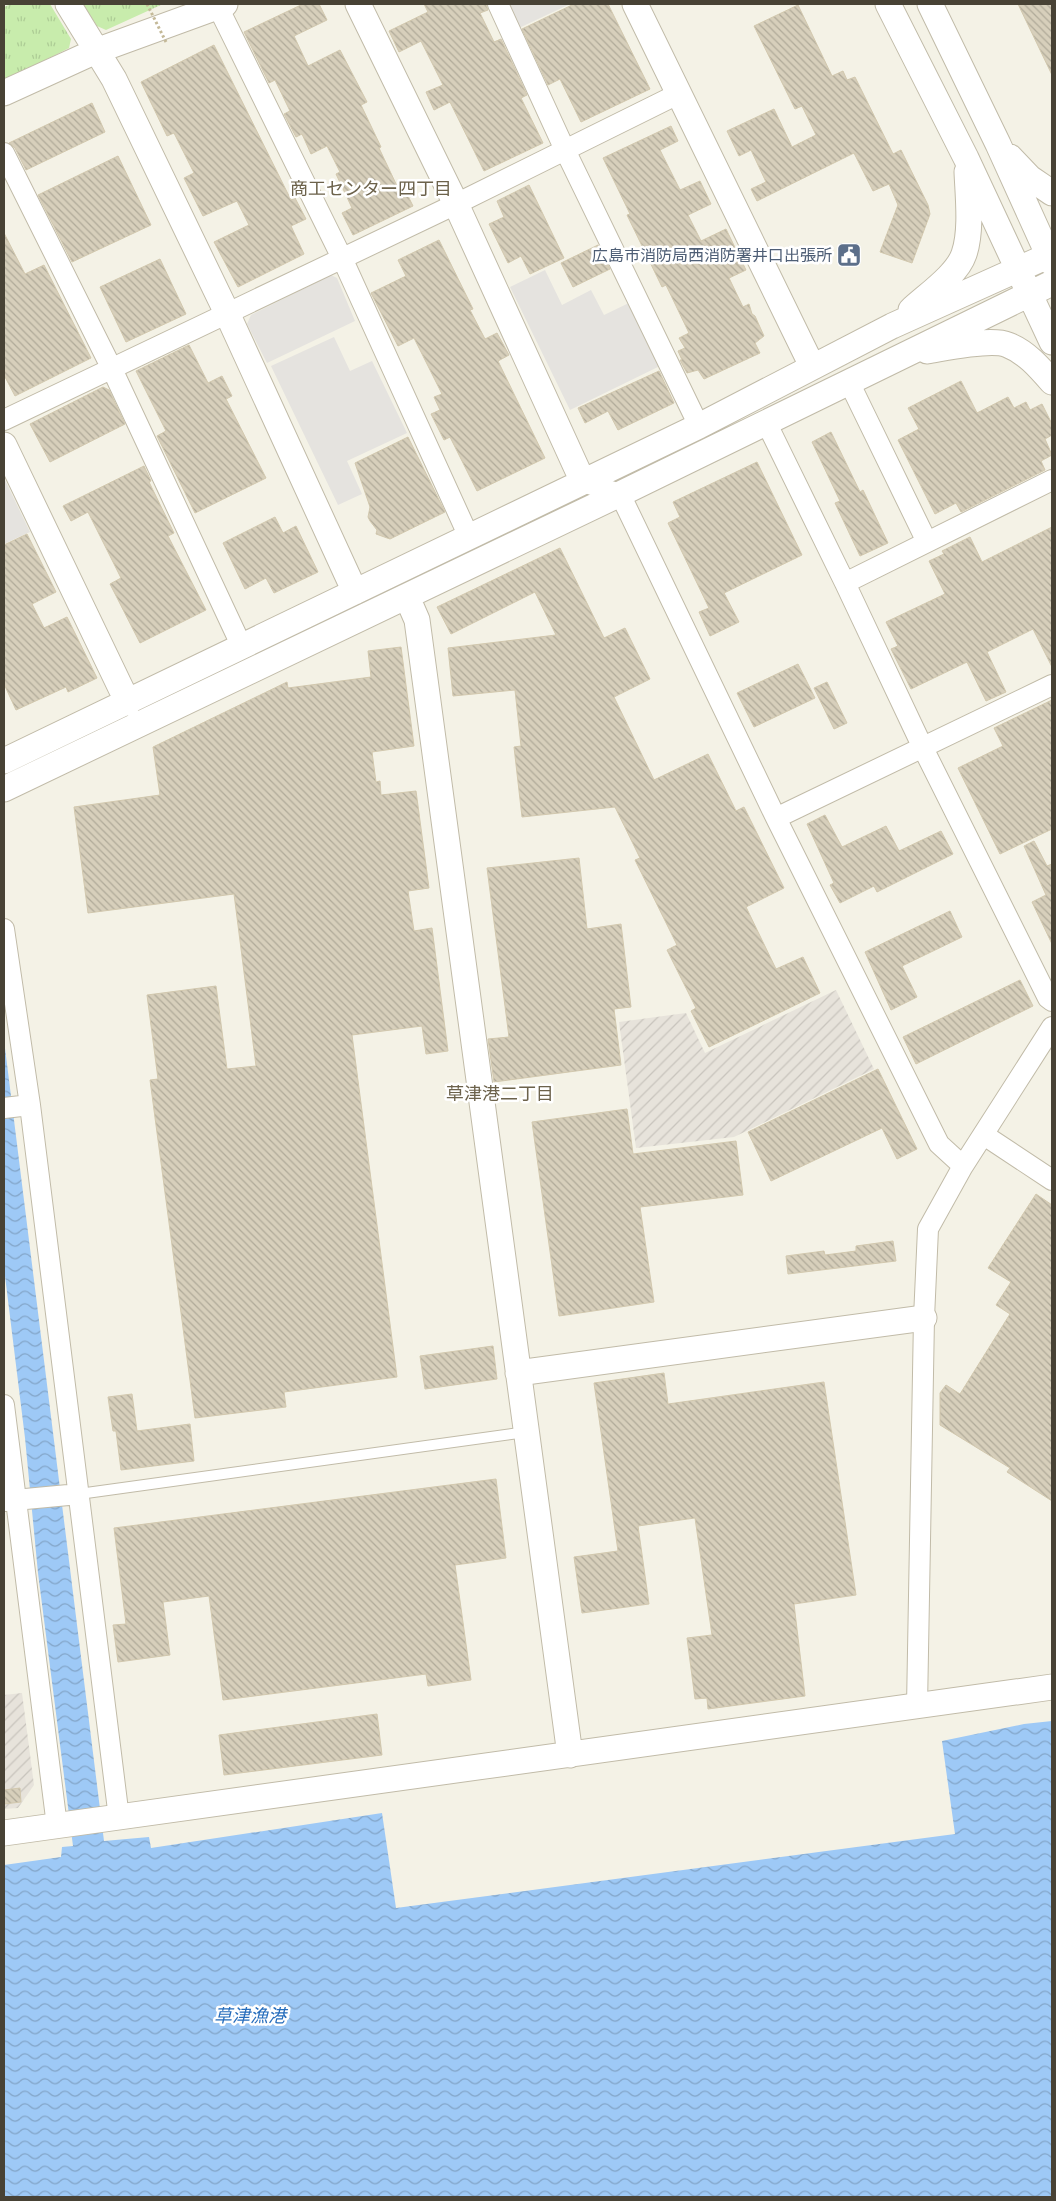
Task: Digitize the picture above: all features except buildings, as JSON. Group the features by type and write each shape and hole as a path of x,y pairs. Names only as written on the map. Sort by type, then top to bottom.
{"street":[{"path":"68,4 114,79 227,313 355,592"},
{"path":"4,93 96,51 181,4"},
{"path":"358,4 456,204 583,482 620,494 776,818 939,1144 963,1166"},
{"path":"498,4 565,150 699,426"},
{"path":"635,4 812,366"},
{"path":"888,4 966,158 1052,342"},
{"path":"4,761 128,703 699,426 892,326 1051,257 930,4"},
{"path":"96,51 222,5 342,258 469,537"},
{"path":"4,420 456,204 678,94"},
{"path":"966,158 998,144"},
{"path":"998,144 1030,178 1052,193"},
{"path":"4,153 112,369 242,647"},
{"path":"892,326 948,277 964,254 969,216 966,158"},
{"path":"4,789 407,597 1052,283"},
{"path":"905,354 981,343 1007,344 1033,360 1052,382"},
{"path":"849,382 927,542"},
{"path":"766,422 923,748 1048,998 1052,1001"},
{"path":"4,445 128,703"},
{"path":"845,583 1052,480"},
{"path":"407,597 417,620 570,1754"},
{"path":"776,818 1052,685"},
{"path":"4,929 17,1106 73,1495 114,1818"},
{"path":"917,1707 924,1318 928,1229 963,1166 1052,1027"},
{"path":"984,1135 1052,1180"},
{"path":"518,1373 924,1318"},
{"path":"4,1405 15,1500 61,1825"},
{"path":"15,1500 73,1495"},
{"path":"4,1833 1052,1687"}],"lane":[{"path":"73,1495 526,1432"}],"path":[{"path":"147,4 166,42"}],"shaded area":[{"path":"508,4 570,4 519,28"},
{"path":"545,270 562,305 591,290 604,315 631,302 662,365 570,410 510,287"},
{"path":"331,275 337,278 355,321 267,363 247,324 251,315"},
{"path":"334,337 350,371 372,361 407,433 347,461 362,494 338,505 271,366"},
{"path":"4,478 30,532 4,544"},
{"path":"836,990 874,1069 734,1137 636,1148 619,1022 686,1013 705,1053"},
{"path":"22,1693 34,1785 18,1808 4,1809 4,1695"}],"green space":[{"path":"11,4 50,4 71,39 69,48 18,74 4,79 4,7"},
{"path":"83,4 163,4 106,30 97,26"}],"water":[{"name":"草津漁港","path":"4,1040 104,1841 149,1837 151,1848 382,1813 396,1908 955,1834 942,1741 1024,1724 1052,1721 1052,2197 4,2197 4,1865 61,1857 62,1847 73,1846 38,1573 25,1438 4,1268"}],"place":[{"name":"広島市消防局西消防署井口出張所","path":"849,255"}],"district":[{"name":"商工センター四丁目","path":"371,189"},
{"name":"草津港二丁目","path":"500,1094"}]}
